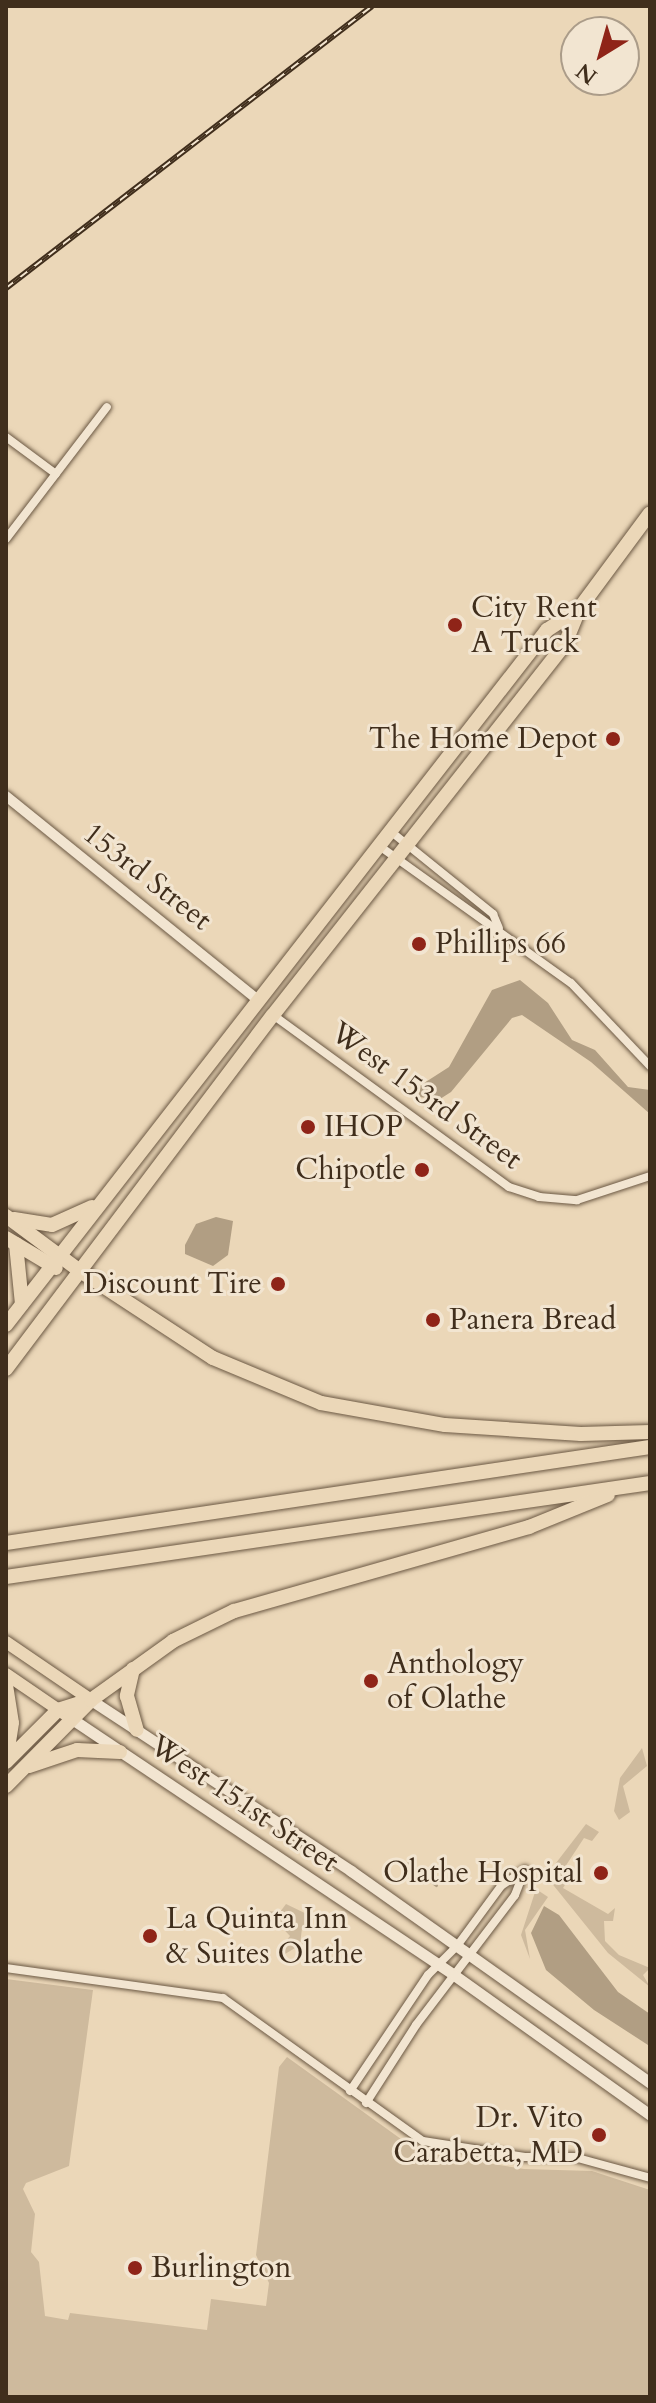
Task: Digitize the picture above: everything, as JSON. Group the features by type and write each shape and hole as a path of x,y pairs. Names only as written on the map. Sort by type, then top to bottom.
{"highway":[{"path":"6,1369 273,1015 565,644 579,609 650,513"},
{"path":"6,1325 96,1205 547,630 579,609"},
{"path":"8,1217 52,1225 96,1205"},
{"path":"8,1217 53,1261"},
{"path":"11,1241 80,1271 213,1358 321,1403 445,1425 581,1434 650,1432"},
{"path":"11,1241 22,1305"},
{"path":"6,1543 650,1447"},
{"path":"6,1577 650,1483"},
{"path":"6,1786 91,1700 173,1641 234,1611 529,1527 631,1486"},
{"path":"133,1669 127,1696 137,1730"},
{"path":"6,1685 12,1723 6,1762"},
{"path":"6,1762 58,1710 91,1700"},
{"path":"25,1767 77,1750 120,1752"}],"main road":[{"name":"West 151st Street","path":"6,1642 457,1946 650,2083"},
{"name":"West 151st Street","path":"6,1674 438,1964 650,2115"}],"street":[{"path":"6,539 107,407"},
{"path":"6,437 56,474"},
{"name":"153rd Street","path":"6,796 257,999"},
{"path":"389,830 493,914 499,928"},
{"path":"378,845 483,924 499,928 596,1006 650,1066"},
{"name":"West 153rd Street","path":"273,1015 509,1187 539,1197 577,1200 650,1176"},
{"path":"350,2091 438,1964 457,1946 501,1886 525,1870 515,1895 454,1975 366,2103"},
{"path":"6,1968 223,1998 400,2129 436,2145 525,2157 574,2157 650,2178"}],"shaded area":[{"path":"520,980 548,1003 572,1040 595,1050 628,1087 650,1090 650,1114 591,1062 522,1015 512,1018 451,1092 440,1099 418,1097 421,1085 449,1067 492,990"},
{"path":"216,1217 233,1221 228,1255 213,1266 185,1254 185,1245 196,1224"},
{"path":"642,1748 647,1766 623,1786 630,1812 619,1820 614,1811 620,1778"},
{"path":"586,1824 599,1832 592,1841 584,1838 561,1873 568,1880 563,1888 608,1914 615,1908 613,1921 604,1921 605,1941 619,1955 650,1968 643,1975 650,1987 608,1953 546,1876"},
{"path":"536,1889 548,1897 525,1930 530,1959 521,1935"},
{"path":"286,1904 313,1917 302,1928 300,1945 285,1954 281,1947 290,1936 266,1911 280,1912"},
{"path":"544,1906 559,1915 618,1992 650,2014 648,2045 594,2010 546,1970 531,1933"},
{"path":"6,1979 93,1990 69,2166 26,2183 23,2189 35,2214 31,2252 39,2262 45,2316 68,2320 70,2313 207,2330 211,2299 266,2306 269,2283 256,2255 279,2067 287,2057 419,2152 524,2169 592,2171 650,2190 650,2397 6,2397"}],"waterway":[{"path":"412,1856 408,1864 436,1885"}],"railway":[{"path":"6,288 372,6"}],"place":[{"name":"City Rent A Truck","path":"455,625"},
{"name":"The Home Depot","path":"613,739"},
{"name":"Phillips 66","path":"419,944"},
{"name":"IHOP","path":"308,1127"},
{"name":"Chipotle","path":"422,1170"},
{"name":"Discount Tire","path":"278,1284"},
{"name":"Panera Bread","path":"433,1320"},
{"name":"Anthology of Olathe","path":"371,1681"},
{"name":"Olathe Hospital","path":"601,1873"},
{"name":"La Quinta Inn & Suites Olathe","path":"150,1936"},
{"name":"Dr. Vito Carabetta, MD","path":"599,2135"},
{"name":"Burlington","path":"135,2268"}]}
